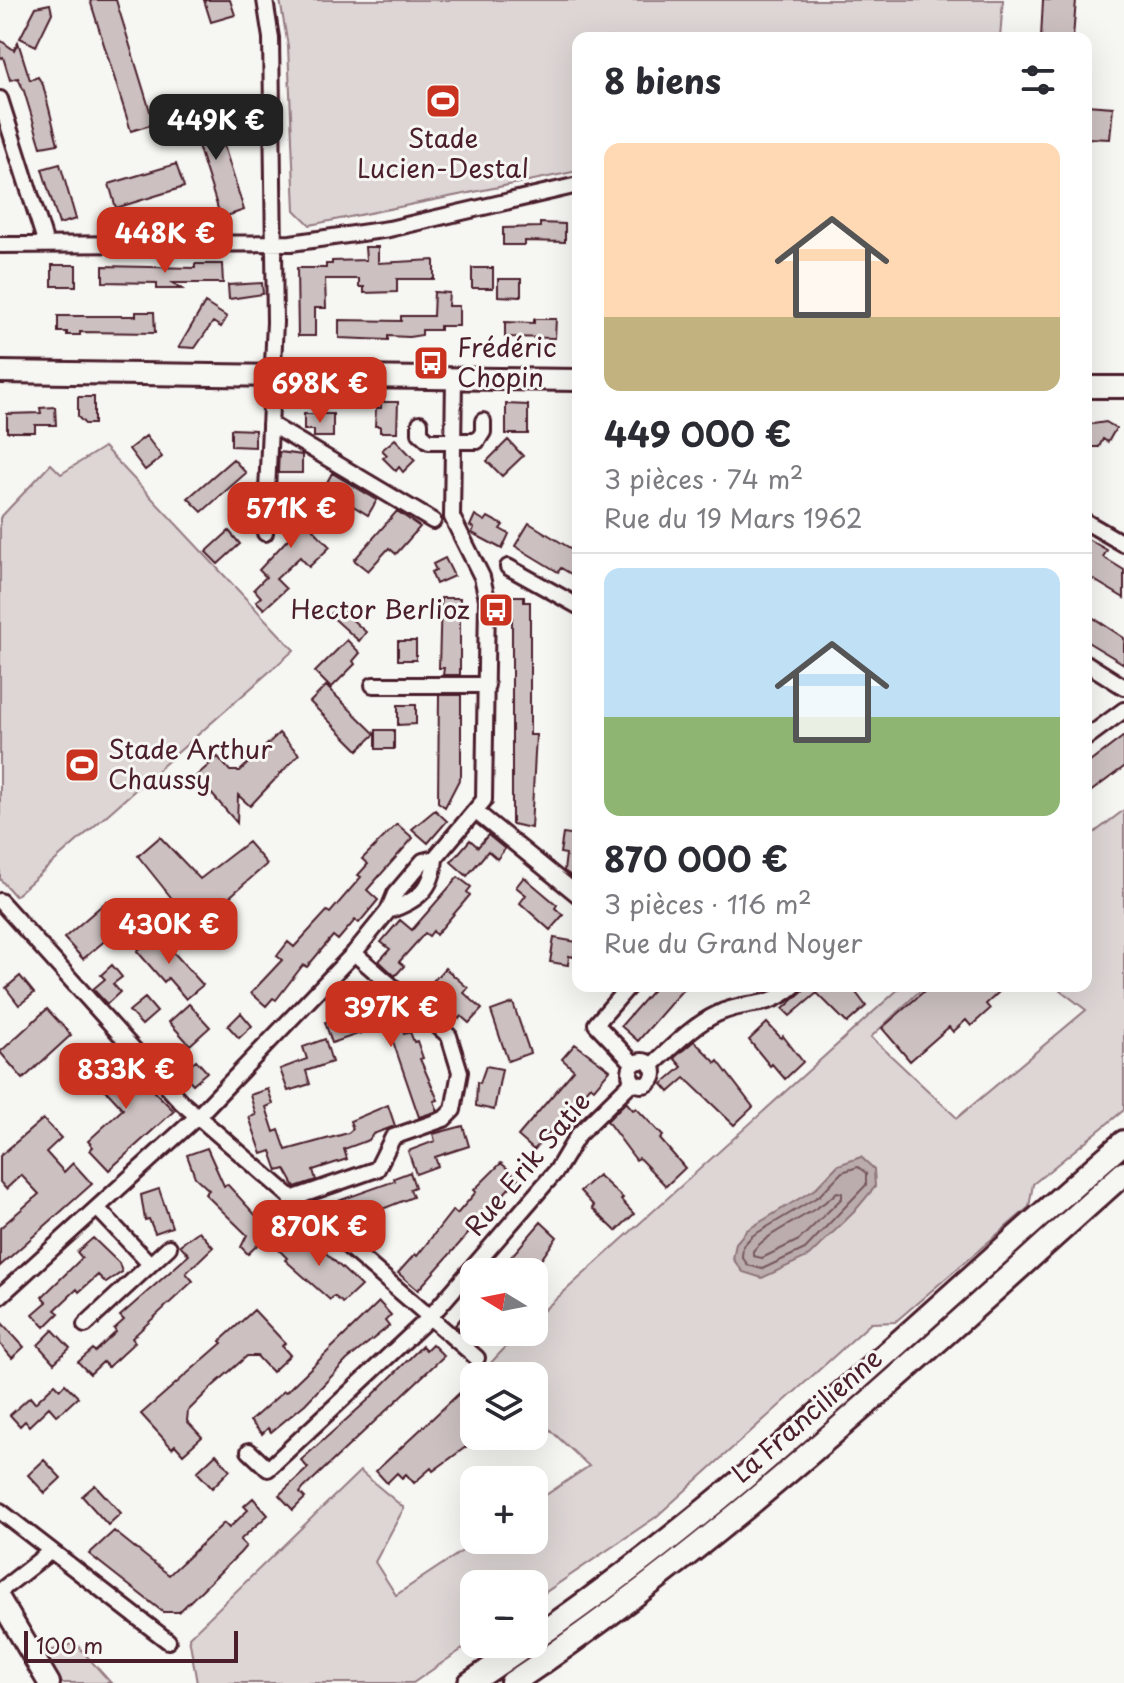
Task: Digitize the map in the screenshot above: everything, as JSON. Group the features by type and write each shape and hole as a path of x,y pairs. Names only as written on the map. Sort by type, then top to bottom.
{"highway":[{"name":"La Francilienne","path":"548,1629 664,1543 784,1444 1124,1142"},
{"name":"La Francilienne","path":"512,1683 679,1561 803,1459 1124,1173"},
{"path":"470,1683 507,1658"}],"main road":[{"path":"0,372 572,380"},
{"path":"1092,387 1124,387"},
{"path":"0,1600 49,1683"}],"street":[{"path":"265,0 271,38 273,244 272,376 265,533"},
{"path":"0,99 46,244"},
{"path":"0,245 273,244 389,229 572,186"},
{"path":"0,1296 198,1116 354,953 388,911 412,903 434,878 435,858 484,800 487,599 474,558 459,535 450,505 454,378"},
{"path":"420,423 420,433 429,441 477,441 483,432 483,421"},
{"path":"270,424 433,521"},
{"path":"1092,525 1124,544"},
{"path":"508,567 572,603"},
{"path":"1092,667 1124,687"},
{"path":"373,685 487,685"},
{"path":"1092,734 1124,710"},
{"path":"475,811 572,893"},
{"path":"0,901 182,1103 477,1358"},
{"path":"291,1199 377,1169 393,1137 444,1119 453,1110 460,1072 449,1036 354,953"},
{"path":"624,992 596,1024 634,1064"},
{"name":"Rue Erik Satie","path":"249,1451 268,1469 430,1317 557,1170 578,1135 633,1081 639,1085 649,1083 654,1073 651,1066 713,1015 728,1009 770,1003 786,992"},
{"path":"633,1081 630,1070 634,1064 645,1062 651,1066"},
{"path":"98,1209 150,1264"},
{"path":"85,1325 169,1247"},
{"path":"0,1511 168,1641"},
{"path":"0,1591 51,1551"}],"shaded area":[{"path":"280,0 1003,0 1000,32 572,32 572,172 310,225 295,210 288,46"},
{"name":"Stade Arthur Chaussy","path":"104,447 294,650 15,896 0,879 0,518 51,464 61,474"},
{"path":"1124,810 1124,1110 1033,1184 1029,1207 895,1322 871,1323 656,1517 548,1590 548,1570 460,1570 460,1651 413,1683 197,1683 189,1637 360,1471 404,1508 375,1562 396,1595 460,1553 548,1554 548,1494 589,1466 548,1428 548,1362 492,1362 507,1346 548,1346 548,1306 895,992 919,992 871,1037 957,1118 1086,1010 1063,992 1092,992 1092,834","holes":["838,1165 874,1169 874,1187 853,1213 787,1208 815,1189"]},
{"path":"75,1643 111,1683 62,1683 43,1653"}],"water":[{"path":"861,1157 874,1169 875,1187 809,1256 762,1278 743,1272 733,1259 736,1243 747,1230 815,1189 838,1165"}],"building":[{"path":"90,0 116,0 154,124 131,131"},
{"path":"204,0 230,0 235,15 211,22"},
{"path":"1043,0 1076,0 1073,32 1041,32"},
{"path":"50,4 52,13 36,46 20,38 36,7"},
{"path":"0,40 14,50 18,42 30,80 38,77 43,85 58,144 41,147 24,91 18,78 10,80 3,57 0,58"},
{"path":"1092,105 1113,107 1110,139 1092,138"},
{"path":"212,107 244,210 221,218 188,114"},
{"path":"60,164 76,219 59,224 42,169"},
{"path":"176,164 184,187 116,208 109,184"},
{"path":"540,223 565,224 565,242 525,241 525,245 503,245 503,228 540,227"},
{"path":"365,247 378,247 378,263 434,260 434,279 397,279 397,292 364,293 364,287 359,287 359,279 325,279 326,308 315,308 315,336 298,336 297,268 326,268 326,264 332,264 332,261 366,260"},
{"path":"195,264 222,264 223,283 173,283 182,289 157,289 157,283 103,282 103,266 195,268"},
{"path":"52,265 76,265 76,286 52,286"},
{"path":"472,268 493,268 493,288 472,288"},
{"path":"498,279 521,279 521,297 498,296"},
{"path":"262,283 263,294 229,299 228,285"},
{"path":"434,292 449,293 448,306 459,306 459,326 440,326 440,330 422,330 422,335 409,337 388,336 388,340 339,338 339,320 401,321 401,316 433,316"},
{"path":"205,303 227,317 221,327 213,322 195,348 179,347"},
{"path":"136,312 154,312 155,333 80,332 80,335 67,335 67,332 58,332 58,316 136,316"},
{"path":"534,319 556,319 555,338 505,337 505,322 534,323"},
{"path":"78,397 94,397 94,424 85,424 78,417"},
{"path":"381,402 398,402 397,432 380,432 380,426 375,426 376,408 381,408"},
{"path":"506,404 528,405 528,434 506,434"},
{"path":"55,407 56,425 35,425 35,432 7,432 7,414 41,413 40,408"},
{"path":"304,414 333,414 333,437 314,437 314,430 304,430"},
{"path":"1106,422 1116,428 1108,442 1103,439 1099,447 1092,447 1092,424"},
{"path":"231,429 255,430 255,447 231,446"},
{"path":"146,436 162,457 145,470 129,449"},
{"path":"395,439 415,460 403,472 399,467 396,471 383,458 387,455 382,450"},
{"path":"508,440 523,456 502,476 487,461"},
{"path":"279,452 302,455 302,473 278,473"},
{"path":"233,459 246,473 202,512 188,498"},
{"path":"332,473 377,500 368,515 324,488"},
{"path":"292,491 317,524 312,528 330,547 309,567 300,557 276,579 286,589 264,609 256,601 261,597 254,589 266,577 259,570 299,527 278,505"},
{"path":"397,511 420,527 396,554 389,548 368,571 354,560"},
{"path":"475,515 485,521 488,517 503,525 500,529 509,534 502,549 472,533 474,528 470,526"},
{"path":"529,523 572,549 572,574 561,568 558,572 515,546"},
{"path":"229,531 240,544 218,564 206,552"},
{"path":"1092,541 1107,550 1103,557 1124,570 1124,598 1092,579"},
{"path":"445,558 454,576 436,584 431,572 436,570 433,564"},
{"path":"512,596 524,596 524,602 530,602 530,735 536,735 531,828 512,824"},
{"path":"441,598 460,598 460,675 443,675 444,668 439,668"},
{"path":"337,606 366,632 359,641 330,615"},
{"path":"1092,617 1124,638 1124,664 1092,645"},
{"path":"347,640 360,653 353,661 355,664 331,688 315,672"},
{"path":"398,641 416,641 416,660 398,660"},
{"path":"326,686 375,734 358,750 310,702"},
{"path":"439,695 461,695 461,776 445,807 438,802"},
{"path":"398,705 416,705 416,724 398,725"},
{"path":"376,730 394,730 394,749 376,749"},
{"path":"279,733 299,754 250,806 238,795 237,823 196,776 218,757 230,771 240,771"},
{"path":"1124,736 1124,767 1092,791 1092,760"},
{"path":"435,810 447,821 428,843 412,829"},
{"path":"397,824 413,838 367,890 378,900 359,923 355,920 338,940 333,936 307,967 303,965 276,1000 273,998 266,1006 251,993 282,960 277,956 288,942 294,947 327,911 330,913 361,877 358,875 368,864 362,859"},
{"path":"563,834 572,835 572,876 564,871 566,854 560,853"},
{"path":"488,835 505,849 497,859 488,851 467,876 451,862 470,840 478,847"},
{"path":"160,837 200,879 248,842 267,864 193,929 196,901 182,911 138,856"},
{"path":"458,877 471,887 467,892 470,895 436,935 433,931 429,936 425,933 399,962 404,966 395,976 379,961 390,949 381,942 400,920 412,930"},
{"path":"524,877 557,905 555,908 563,915 550,930 520,903 526,895 516,887"},
{"path":"107,901 126,923 83,959 64,938"},
{"path":"157,934 203,985 186,999 168,978 164,982 137,951"},
{"path":"554,938 572,941 572,957 569,956 568,965 550,962"},
{"path":"112,965 122,977 113,984 120,992 107,1004 93,989 105,979 101,975"},
{"path":"445,968 468,988 464,993 482,1009 469,1023 461,1016 459,1019 425,990"},
{"path":"20,976 34,993 19,1005 6,988"},
{"path":"651,992 681,992 638,1041 621,1026"},
{"path":"801,992 856,992 866,1006 847,1023 817,993 790,1016 783,1009"},
{"path":"923,992 999,992 986,1004 990,1009 971,1026 966,1020 953,1032 949,1027 910,1061 882,1028"},
{"path":"145,998 157,1012 142,1025 129,1011"},
{"path":"386,1001 388,1007 394,1005 404,1034 410,1032 414,1042 417,1041 423,1058 420,1059 438,1100 434,1101 438,1111 419,1117 387,1024 332,1043 325,1022"},
{"path":"513,1003 530,1053 508,1061 491,1011"},
{"path":"189,1004 210,1027 190,1045 169,1022"},
{"path":"47,1009 71,1035 23,1079 0,1052"},
{"path":"241,1013 252,1026 239,1038 228,1026"},
{"path":"767,1023 781,1038 783,1036 803,1062 785,1079 749,1040"},
{"path":"325,1039 332,1062 306,1071 310,1084 288,1091 280,1069 307,1059 303,1047"},
{"path":"694,1041 716,1063 718,1061 753,1107 734,1125 685,1078 669,1092 662,1084 682,1067 674,1058"},
{"path":"575,1044 610,1070 594,1089 590,1086 534,1150 518,1136 574,1070 562,1059"},
{"path":"113,1050 174,1111 109,1170 90,1150 93,1147 88,1141 123,1109 95,1079 97,1077 91,1070"},
{"path":"196,1060 207,1072 193,1084 182,1072"},
{"path":"486,1066 502,1069 494,1110 476,1106 477,1082 480,1083"},
{"path":"268,1089 273,1104 266,1107 274,1132 279,1130 286,1150 348,1133 353,1129 350,1121 388,1105 395,1126 344,1149 347,1159 313,1170 316,1180 295,1187 285,1169 278,1171 271,1151 262,1154 249,1117 256,1115 250,1095"},
{"path":"626,1102 663,1136 660,1139 685,1168 666,1186 639,1158 636,1160 607,1121"},
{"path":"43,1119 61,1138 46,1152 64,1172 73,1163 92,1184 0,1266 0,1228 39,1194 21,1175 6,1189 0,1182 0,1156"},
{"path":"463,1126 469,1146 435,1157 438,1166 416,1174 408,1151 435,1141 433,1134"},
{"path":"207,1148 224,1186 227,1184 271,1232 248,1254 241,1247 247,1235 205,1194 209,1190 195,1177 187,1155"},
{"path":"501,1163 518,1178 418,1290 398,1273 415,1254 417,1256 453,1210 457,1214 476,1192 474,1190"},
{"path":"410,1172 415,1187 410,1189 413,1197 347,1223 345,1215 340,1217 335,1202 395,1181 394,1178"},
{"path":"598,1175 623,1198 621,1200 634,1214 616,1231 592,1208 594,1206 580,1191"},
{"path":"159,1189 172,1227 155,1233 149,1219 145,1220 141,1195"},
{"path":"541,1222 557,1237 542,1258 510,1258"},
{"path":"199,1231 213,1247 186,1273 193,1281 132,1338 135,1342 108,1367 103,1362 90,1374 78,1362 93,1349 95,1352 116,1332 114,1329 124,1320 120,1316 189,1255 180,1245"},
{"path":"296,1232 310,1243 312,1240 361,1286 343,1303 334,1296 330,1300 285,1260 287,1258 278,1249"},
{"path":"93,1238 119,1263 122,1272 106,1283 98,1275 79,1292 77,1289 55,1310 59,1313 45,1327 33,1314 47,1302 42,1297 82,1258 77,1252"},
{"path":"379,1302 391,1315 385,1321 389,1326 347,1360 305,1404 271,1432 268,1428 262,1434 250,1421 286,1392"},
{"path":"254,1310 285,1343 282,1346 290,1355 272,1372 257,1356 247,1356 213,1386 188,1411 187,1421 202,1437 183,1454 175,1445 172,1448 141,1414 222,1343 220,1341"},
{"path":"0,1321 24,1347 12,1358 0,1344"},
{"path":"53,1330 70,1348 54,1363 38,1345"},
{"path":"432,1344 444,1356 304,1488 300,1493 305,1498 293,1510 279,1495 308,1468 301,1460 422,1346 426,1350"},
{"path":"55,1384 60,1389 65,1384 78,1397 56,1415 49,1407 29,1426 25,1421 20,1426 10,1415 30,1397 35,1403"},
{"path":"460,1393 462,1450 433,1471 431,1468 414,1483 406,1474 402,1478 397,1473 387,1483 376,1471"},
{"path":"216,1454 230,1470 212,1488 197,1472"},
{"path":"44,1460 61,1478 45,1493 28,1475"},
{"path":"95,1485 121,1513 108,1525 82,1496"},
{"path":"253,1498 268,1515 240,1540 246,1546 240,1553 179,1612 163,1612 89,1554 114,1531 169,1575 224,1523 229,1528 248,1510 244,1506"}],"place":[{"name":"Stade Lucien-Destal","path":"443,101"},
{"name":"Frédéric Chopin","path":"431,363"},
{"name":"Hector Berlioz","path":"496,610"},
{"name":"Stade Arthur Chaussy","path":"82,765"}]}
